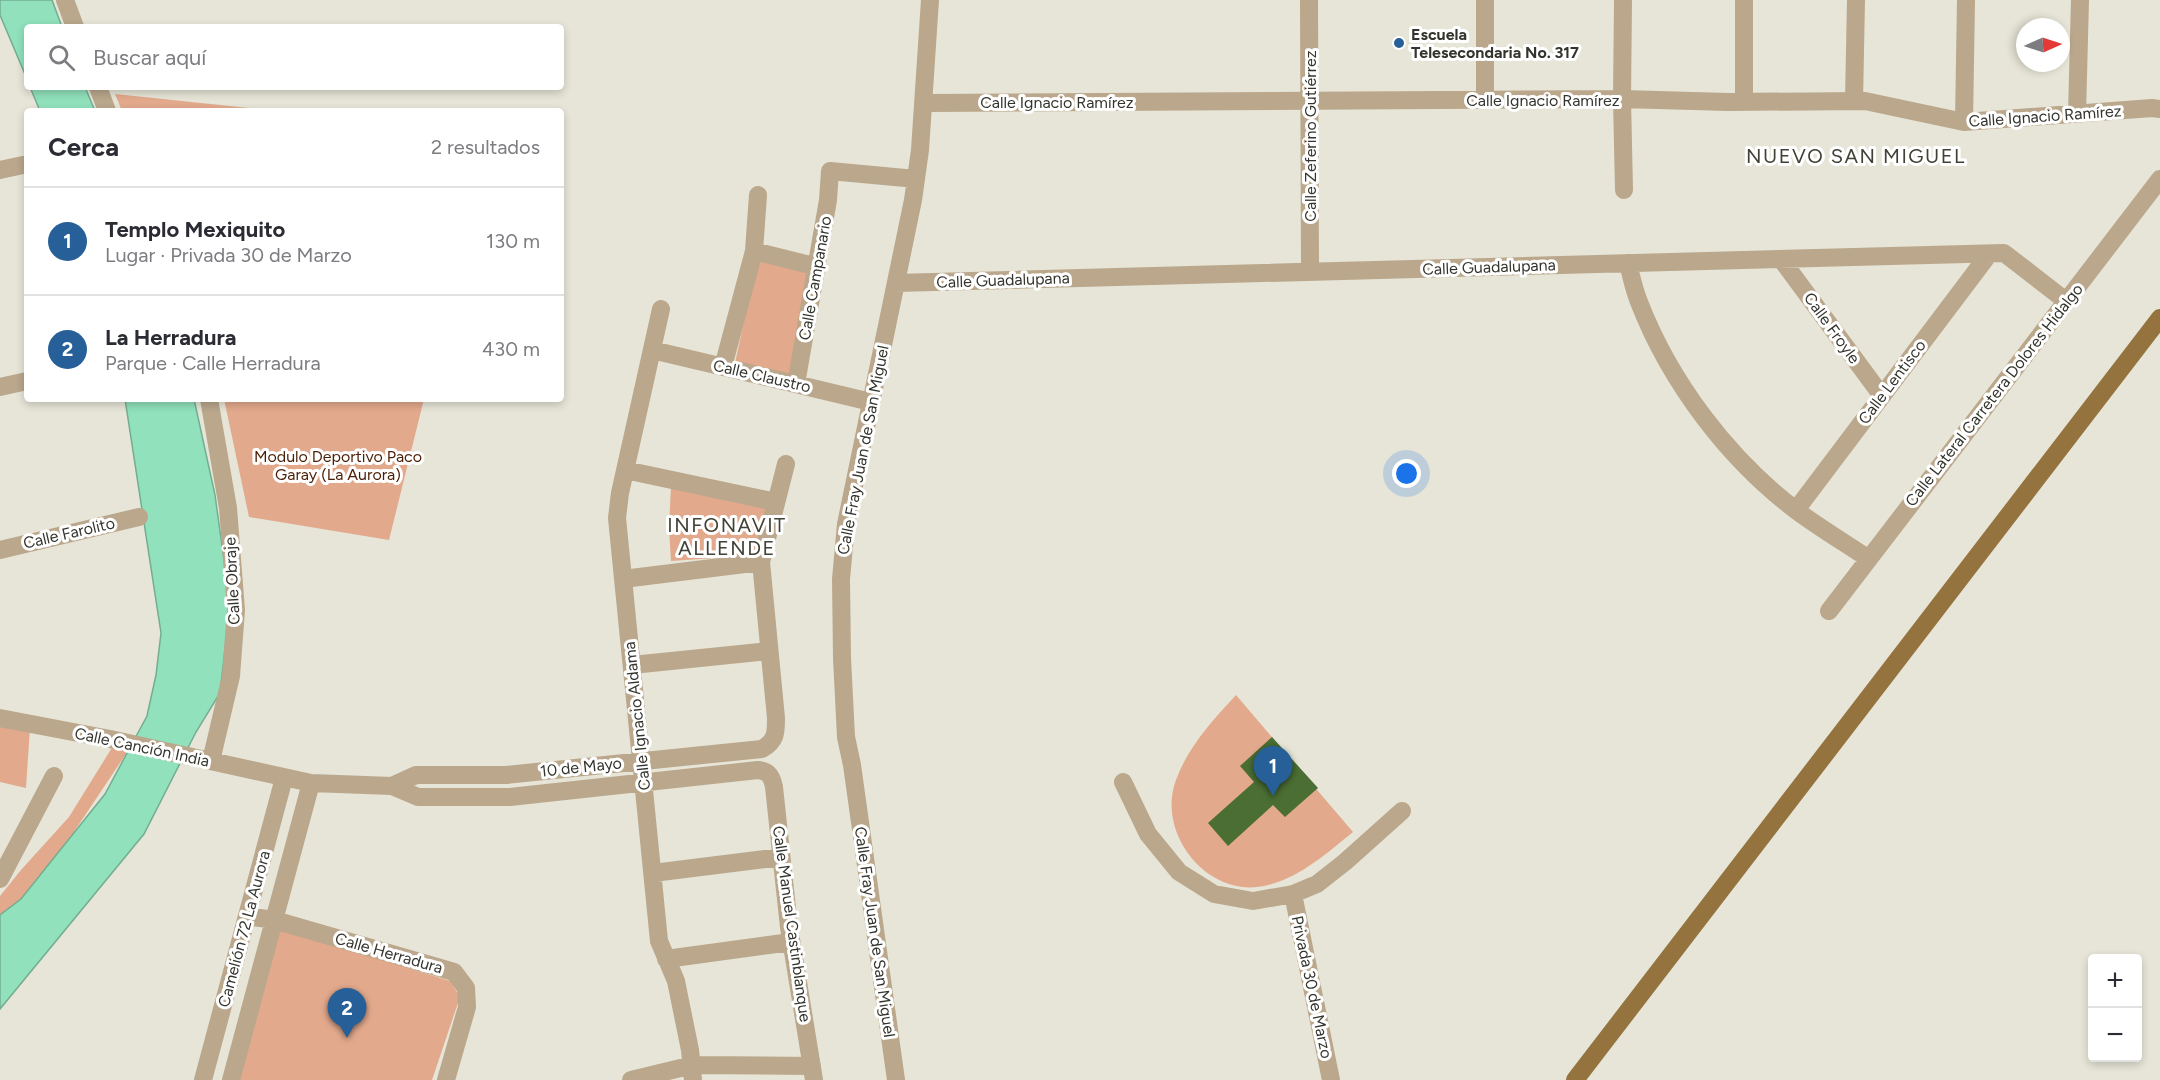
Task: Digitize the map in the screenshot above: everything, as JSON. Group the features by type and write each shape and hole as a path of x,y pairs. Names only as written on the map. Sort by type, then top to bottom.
{"main road":[{"path":"1575,1080 2160,318"}],"street":[{"path":"65,0 74,24"},
{"name":"Calle Fray Juan de San Miguel","path":"896,1080 852,765 846,737 841,579 846,524 916,179 924,103 930,0"},
{"name":"Calle Zeferino Gutiérrez","path":"1309,0 1310,272"},
{"path":"1485,0 1485,100"},
{"path":"1623,0 1624,190"},
{"path":"1744,0 1744,102"},
{"path":"1854,101 1857,0"},
{"path":"1964,122 1966,0"},
{"path":"2077,114 2080,0"},
{"path":"99,90 106,108"},
{"name":"Calle Ignacio Ramírez","path":"924,103 1622,99 1744,102 1865,101 1964,122 2160,109"},
{"path":"0,170 23,165"},
{"name":"Calle Campanario","path":"796,384 818,267 830,171 916,179"},
{"name":"Calle Lateral Carretera Dolores Hidalgo","path":"1829,611 2160,179"},
{"path":"723,367 754,251 758,195"},
{"path":"754,251 818,267"},
{"name":"Calle Guadalupana","path":"896,283 2004,253 2066,301"},
{"name":"Calle Lentisco","path":"1796,510 1989,254"},
{"name":"Calle Froyle","path":"1781,259 1882,396"},
{"path":"1628,263 1639,302 1665,357 1699,410 1746,466 1796,510 1869,559"},
{"name":"Calle Ignacio Aldama","path":"661,309 617,518 659,941 676,981 693,1072"},
{"name":"Calle Claustro","path":"652,350 871,402"},
{"path":"0,387 24,382"},
{"name":"Calle Obraje","path":"210,402 228,508 236,610 231,676 211,761"},
{"path":"632,665 770,651 761,562 786,464"},
{"path":"626,470 776,502"},
{"name":"Calle Farolito","path":"0,550 139,517"},
{"path":"623,579 761,562"},
{"name":"10 de Mayo","path":"392,786 416,775 506,775 762,749 771,743 776,731 770,651"},
{"name":"Calle Canción India","path":"0,718 110,738 284,778"},
{"name":"10 de Mayo","path":"284,778 311,783 392,786 418,797 510,797 758,770 766,771"},
{"name":"Calle Manuel Castinblanque","path":"766,771 772,777 774,787 791,942 813,1073"},
{"path":"489,775 489,796"},
{"path":"0,879 54,776"},
{"name":"Camelión 72 La Aurora","path":"203,1080 284,778"},
{"name":"Privada 30 de Marzo","path":"1122,782 1148,834 1179,872 1214,894 1253,901 1293,894 1317,884 1402,811"},
{"name":"Camelión 72 La Aurora","path":"231,1080 311,783"},
{"path":"653,873 782,856"},
{"name":"Privada 30 de Marzo","path":"1293,894 1331,1080"},
{"name":"Calle Herradura","path":"247,916 274,920 454,972 466,988 467,1007 446,1080"},
{"path":"666,959 791,942"},
{"path":"631,1080 693,1072 813,1073"}],"green space":[{"path":"115,94 249,108 121,108"},
{"path":"759,253 817,271 792,378 735,363"},
{"name":"Modulo Deportivo Paco Garay (La Aurora)","path":"225,402 423,402 389,540 249,517"},
{"path":"671,486 775,506 757,555 671,561 669,528"},
{"path":"1236,695 1353,832 1300,872 1264,886 1243,887 1223,882 1206,872 1191,857 1180,840 1173,821 1172,800 1176,780 1187,756"},
{"path":"0,723 30,728 26,788 0,782"},
{"path":"113,746 128,751 29,899 0,921 0,896 69,817"},
{"path":"280,928 450,981 460,997 432,1080 235,1080"}],"shaded area":[{"path":"0,0 52,0 61,24 24,24 24,72 0,15"},
{"path":"31,90 86,90 94,108 39,108"},
{"path":"125,402 195,402 215,495 230,604 220,693 196,732 144,834 0,1009 0,915 21,899 105,794 147,716 156,675 161,633"}],"building":[{"path":"1272,737 1318,788 1285,817 1273,805 1228,846 1208,823 1254,782 1240,766"}],"place":[{"name":"Escuela Telesecondaria No. 317","path":"1399,43"},
{"name":"Templo Mexiquito","path":"1273,796"},
{"name":"La Herradura","path":"347,1038"}],"district":[{"name":"NUEVO SAN MIGUEL","path":"1856,156"},
{"name":"INFONAVIT ALLENDE","path":"727,536"}]}
